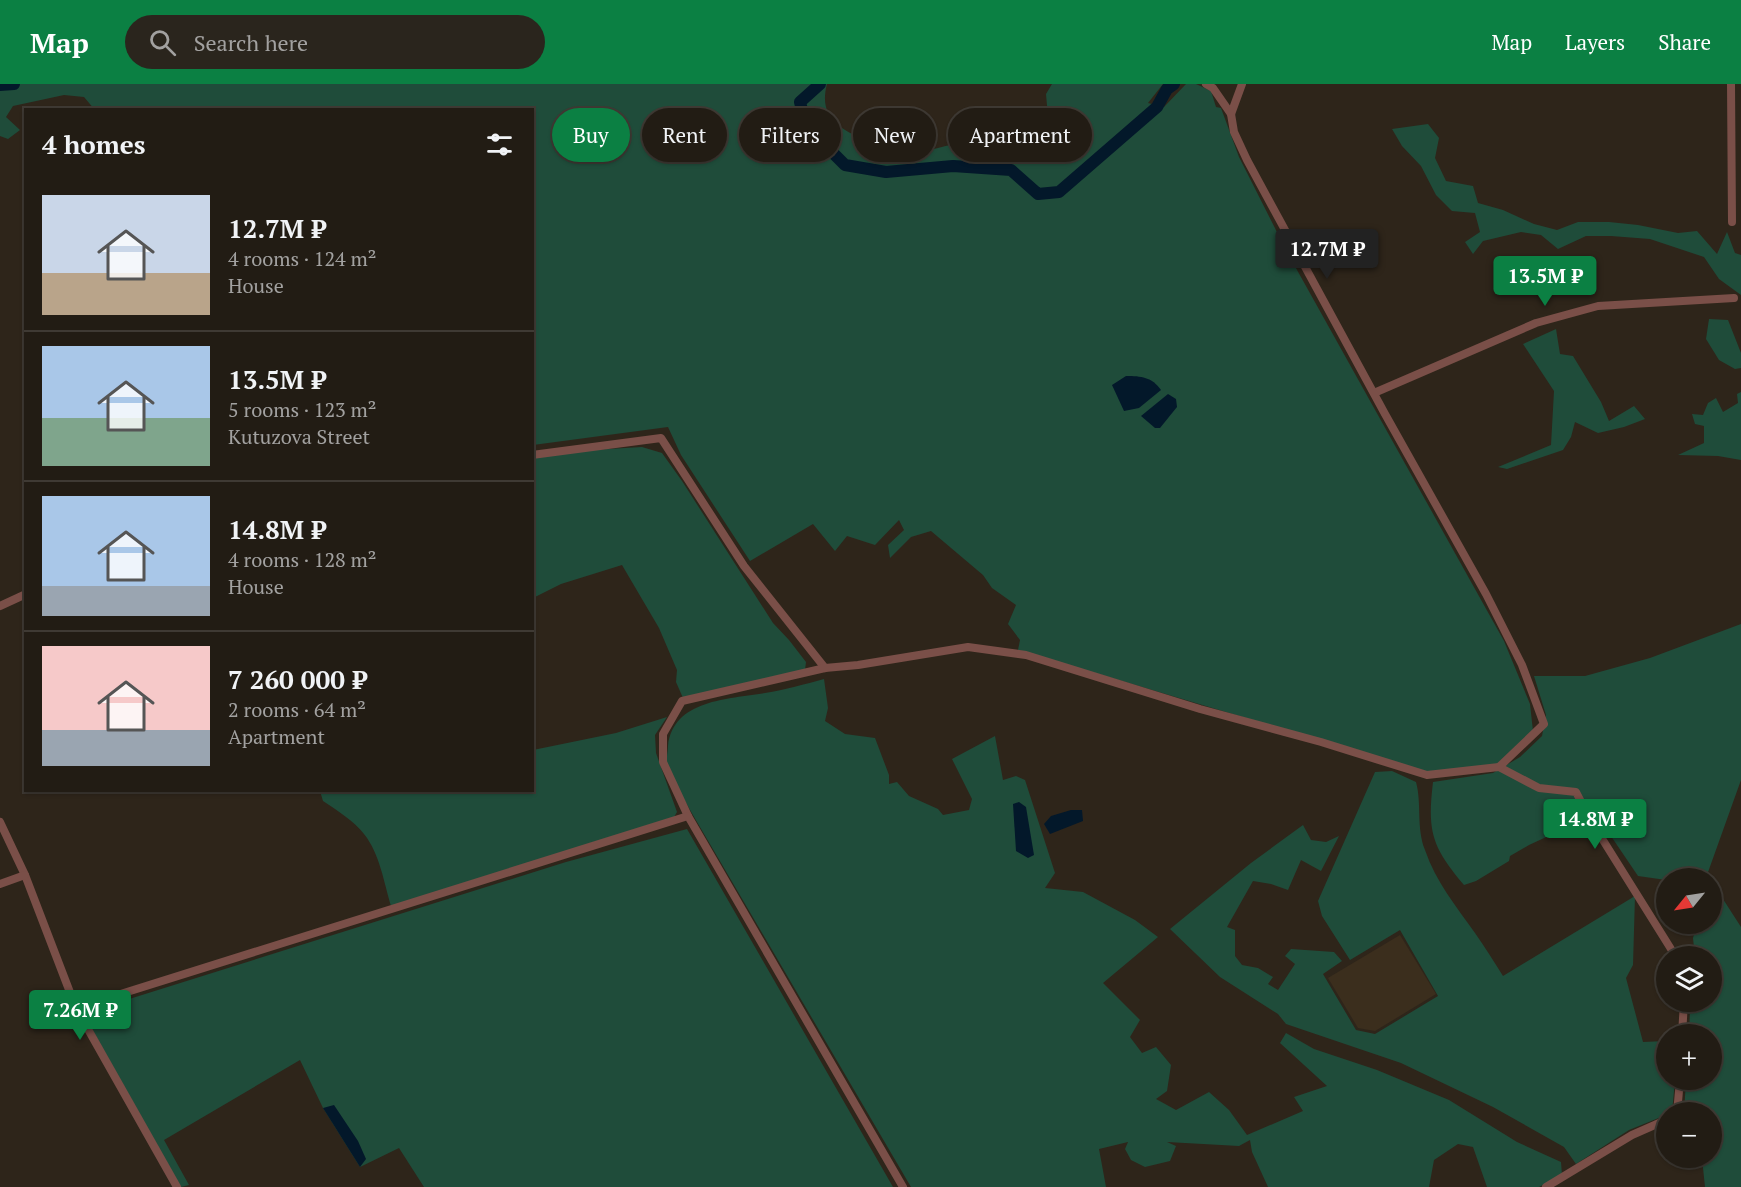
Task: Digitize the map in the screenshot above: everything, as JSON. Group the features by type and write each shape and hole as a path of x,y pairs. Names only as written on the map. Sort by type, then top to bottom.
{"street":[{"path":"1206,84 1213,88 1230,114 1234,132 1247,160 1486,594 1522,665 1544,724 1499,767"},
{"path":"1230,114 1242,84"},
{"path":"1731,84 1732,222"},
{"path":"1374,393 1536,323 1598,306 1734,298"},
{"path":"534,455 661,438 744,566 825,668"},
{"path":"0,606 24,595"},
{"path":"903,1187 688,816 663,762 663,734 682,701 825,668 858,665 968,647 1026,655 1426,775 1499,767 1539,788 1576,792 1591,821 1669,946"},
{"path":"76,1008 688,816"},
{"path":"0,822 25,875 76,1008 177,1187"},
{"path":"0,884 25,875"},
{"path":"1546,1187 1632,1135 1656,1124"}],"shaded area":[{"path":"1400,935 1436,994 1375,1031 1358,1028 1328,978"}],"green space":[{"path":"0,84 827,84 825,96 827,108 739,108 739,162 841,162 841,128 853,134 853,162 936,162 936,148 948,145 948,162 1092,162 1092,108 1047,108 1046,94 1052,84 1163,84 1148,103 1164,107 1186,84 1196,84 1211,91 1216,107 1221,108 1239,157 1287,252 1504,641 1530,704 1533,731 1497,764 1427,772 1018,650 1020,640 1008,624 1016,605 992,588 983,575 931,531 911,537 890,558 888,545 904,530 899,520 875,545 847,536 835,551 813,524 750,561 681,455 668,427 534,445 534,108 93,108 84,97 64,95 13,106 6,117 20,130 8,139 0,136"},
{"path":"1428,124 1439,138 1435,158 1446,181 1473,186 1478,203 1503,210 1534,224 1557,230 1578,222 1609,222 1678,233 1697,231 1717,254 1727,232 1735,253 1741,255 1741,295 1719,279 1704,257 1650,239 1586,236 1558,249 1541,235 1521,232 1483,241 1473,254 1465,242 1480,232 1475,213 1452,211 1436,195 1421,166 1402,146 1392,129"},
{"path":"1709,319 1728,320 1741,353 1741,368 1735,369 1719,360 1706,339"},
{"path":"1556,329 1560,354 1573,356 1601,402 1609,421 1634,406 1645,419 1598,433 1575,422 1571,437 1563,450 1507,469 1498,467 1551,445 1554,391 1523,344"},
{"path":"1741,392 1741,460 1718,456 1678,455 1704,443 1704,426 1695,424 1692,414 1703,415 1708,403 1716,398 1723,412 1738,403 1737,394"},
{"path":"642,447 662,453 773,623 806,662 805,670 683,698 676,682 677,670 659,628 622,565 561,584 534,598 534,457"},
{"path":"1741,624 1741,780 1710,868 1656,868 1656,879 1638,876 1596,814 1529,845 1510,856 1509,861 1476,881 1464,885 1445,860 1434,838 1431,814 1433,782 1493,773 1520,757 1542,736 1546,715 1534,676 1585,676 1650,658"},
{"path":"824,679 828,708 825,721 845,734 875,738 889,775 889,784 897,782 909,796 938,809 943,815 969,810 972,799 952,759 995,736 1003,780 1016,776 1025,780 1055,873 1045,888 1083,892 1135,920 1158,937 1103,983 1140,1020 1130,1037 1142,1053 1156,1047 1171,1065 1167,1091 1156,1099 1176,1110 1209,1092 1229,1110 1247,1135 1303,1111 1294,1097 1327,1086 1280,1043 1286,1033 1314,1049 1377,1070 1449,1100 1517,1142 1561,1162 1562,1175 1539,1187 1487,1187 1473,1147 1458,1144 1434,1160 1429,1187 1268,1187 1252,1152 1250,1140 1239,1146 1167,1142 1176,1146 1170,1161 1145,1167 1131,1160 1125,1149 1128,1142 1099,1149 1106,1187 911,1187 690,810 667,764 672,730 680,719 692,710 720,700 780,690"},
{"path":"667,717 655,735 656,753 677,812 674,817 391,906 374,850 355,825 323,801 320,792 534,792 534,750 616,733"},
{"path":"1392,771 1416,782 1422,841 1430,862 1447,893 1503,976 1635,896 1633,965 1626,978 1643,1042 1656,1041 1656,1090 1674,1090 1673,1102 1656,1102 1656,1119 1629,1130 1576,1164 1564,1147 1493,1107 1401,1063 1286,1024 1278,1014 1220,977 1170,929 1251,863 1303,825 1311,840 1326,842 1339,836 1321,871 1301,860 1288,890 1253,881 1227,927 1235,930 1235,956 1242,965 1258,968 1273,977 1268,984 1278,990 1295,964 1285,956 1291,949 1334,952 1342,961 1323,974 1356,1030 1375,1034 1438,996 1400,930 1350,960 1322,916 1318,901 1375,772"},
{"path":"687,829 893,1187 424,1187 399,1148 360,1167 323,1108 300,1060 164,1140 189,1185 181,1187 88,1022 91,1011 566,862"},
{"path":"1722,898 1741,927 1741,1187 1705,1187 1703,1168 1722,1168 1722,1102 1685,1102 1685,1090 1722,1090 1722,1024 1689,1024 1690,1012 1722,1012 1722,946 1694,946 1694,934 1722,934"}],"water":[{"path":"1126,376 1146,378 1154,382 1161,390 1139,408 1124,411 1112,385"},
{"path":"1168,394 1176,399 1177,407 1160,428 1155,428 1141,416"},
{"path":"1019,802 1026,807 1034,855 1028,858 1016,851 1013,804"},
{"path":"1071,810 1082,810 1083,821 1050,834 1044,824 1051,816"},
{"path":"334,1105 358,1141 366,1159 360,1167 323,1108"}],"waterway":[{"path":"0,85 14,84"},
{"path":"820,84 800,102 806,126 845,165 886,172 953,166 1011,170 1038,194 1059,192 1157,107 1167,89 1174,84"}]}
